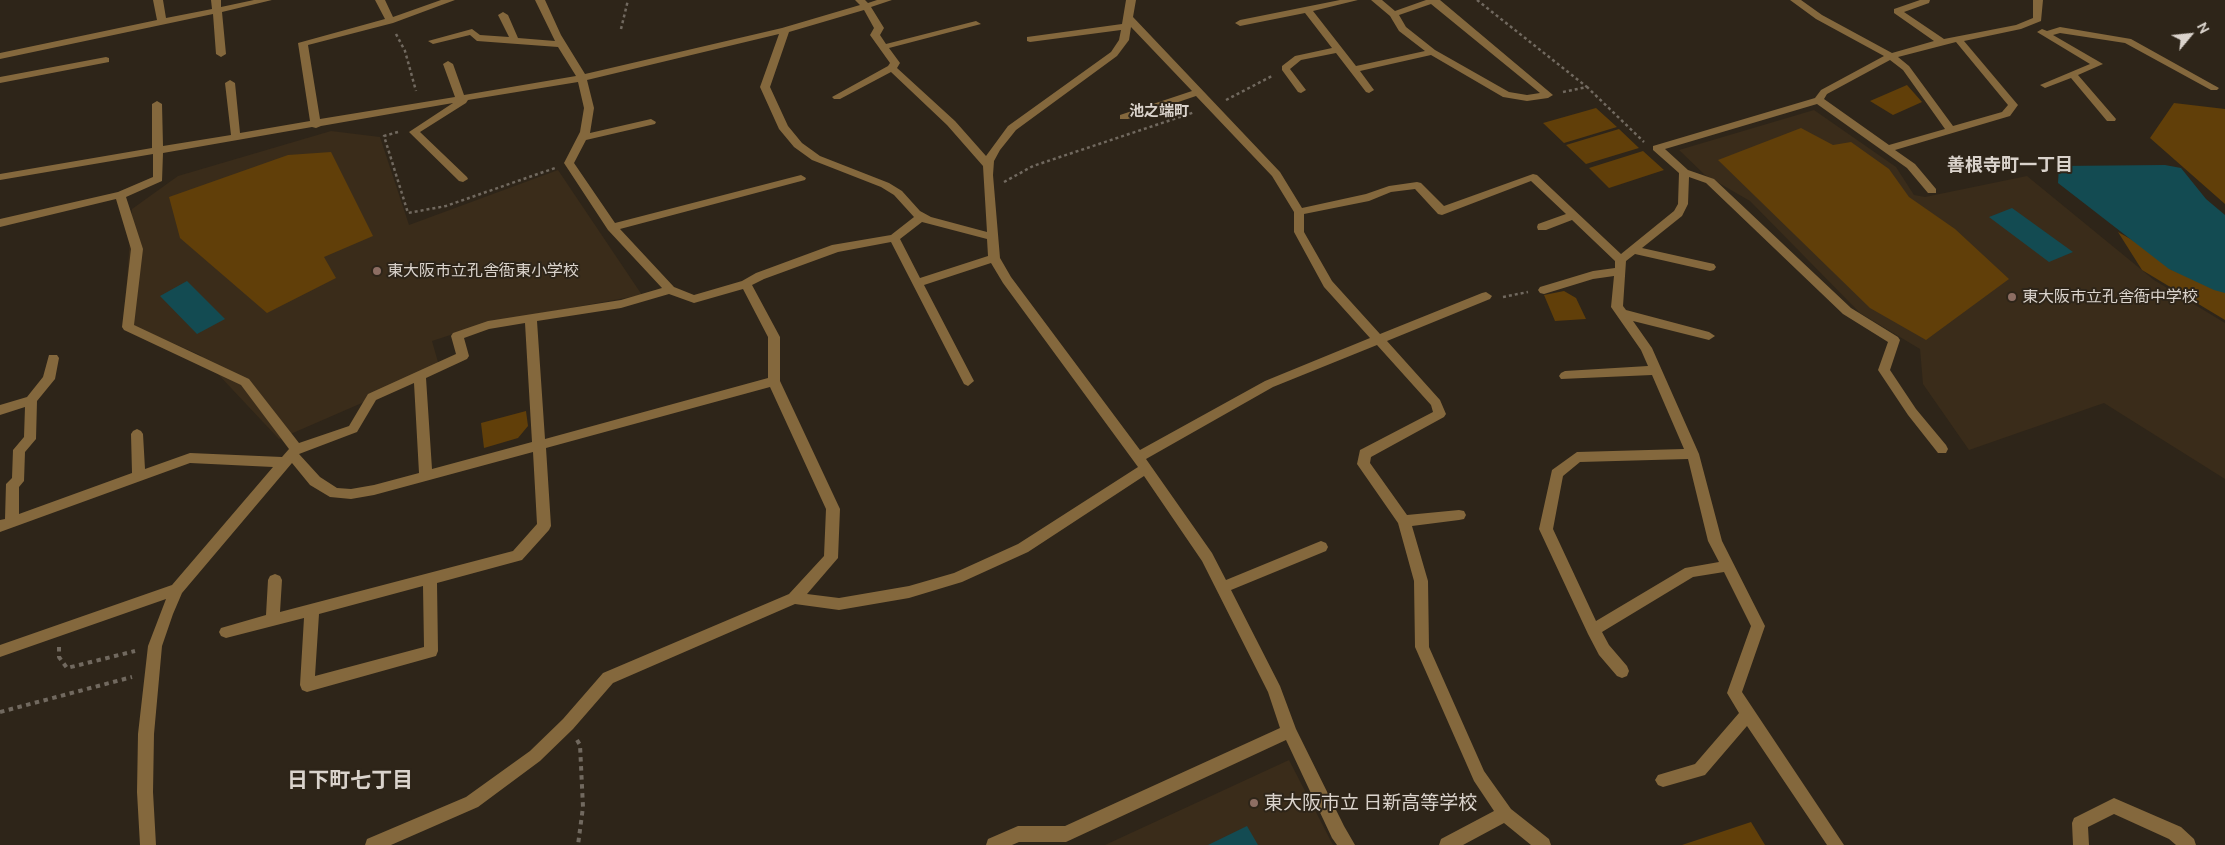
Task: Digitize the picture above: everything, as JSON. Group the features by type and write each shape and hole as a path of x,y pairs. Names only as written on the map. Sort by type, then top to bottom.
{"street":[{"path":"158,0 162,22"},
{"path":"216,0 221,54"},
{"path":"0,56 267,0"},
{"path":"380,0 387,22"},
{"path":"316,124 303,43 387,22 450,0"},
{"path":"540,0 561,44 582,78 589,108 585,132 570,163 612,227 670,290 694,299 746,284 760,276 836,248 894,238 921,217"},
{"path":"0,177 582,78 785,30 863,3 887,0"},
{"path":"1131,0 1124,40 1114,54 1012,128 995,149 988,166 994,258 1006,280 1142,462 1207,557 1275,691 1289,731 1338,832 1347,845"},
{"path":"1240,23 1353,0"},
{"path":"1376,0 1394,14 1402,29 1432,52 1506,95 1527,98 1548,95"},
{"path":"1394,14 1434,0 1548,95"},
{"path":"1795,0 1819,16 1891,56 1906,68 1951,130"},
{"path":"1657,148 1818,100 1824,92 1891,56 2038,19 2038,0"},
{"path":"1926,1 1897,11 1942,42"},
{"path":"837,96 892,68 895,63 876,35 879,28 863,3"},
{"path":"1307,9 1369,90"},
{"path":"503,15 515,41"},
{"path":"1030,39 1128,22"},
{"path":"1128,22 1276,174 1299,212 1299,232 1328,284 1436,403 1440,414 1365,454 1363,464 1404,521 1421,582 1422,647 1479,776 1505,814 1544,845"},
{"path":"2027,23 2098,64 2046,85"},
{"path":"884,47 976,24"},
{"path":"785,30 765,86 783,127 798,145 816,158 898,193 921,217 927,220 993,236"},
{"path":"2045,34 2060,30 2128,41 2214,88"},
{"path":"433,41 472,32 477,38 561,44"},
{"path":"1888,149 2006,114 2013,105 1958,39"},
{"path":"1301,90 1285,68 1298,58 1338,50"},
{"path":"1353,70 1432,52"},
{"path":"0,80 106,60"},
{"path":"448,64 464,98"},
{"path":"892,68 951,123 988,166"},
{"path":"2072,74 2111,119"},
{"path":"230,83 236,138"},
{"path":"1124,117 1198,92"},
{"path":"463,179 414,132 442,116 464,98"},
{"path":"1818,100 1911,166 1932,191"},
{"path":"0,223 120,195 158,179 157,104"},
{"path":"582,138 651,122"},
{"path":"1657,148 1684,172 1710,181 1847,310 1894,340 1884,370 1912,412 1942,449"},
{"path":"1544,290 1621,265 1633,250 1678,212 1683,204 1684,172"},
{"path":"1299,212 1369,197 1389,189 1417,185 1442,211 1533,177 1621,265 1617,307 1646,348 1693,454 1714,540 1758,626 1734,693 1836,845"},
{"path":"612,227 801,178"},
{"path":"120,195 137,249 128,327 245,382 291,455 315,481 335,493 351,494 374,490 774,380"},
{"path":"1542,227 1574,216"},
{"path":"894,238 968,381"},
{"path":"1633,250 1710,266"},
{"path":"917,283 994,258"},
{"path":"373,845 472,802 535,756 568,724 608,678 794,598 832,558 832,509 774,380 774,337 746,284"},
{"path":"31,400 30,439 19,450 18,481 13,484 6,524 190,458 291,455 353,429 372,397 463,356 456,336 488,325 621,304 670,290"},
{"path":"794,598 839,604 909,592 957,578 1023,548 1142,462 1269,384 1486,296"},
{"path":"1623,314 1709,336"},
{"path":"226,632 517,556 544,526 531,318"},
{"path":"0,410 31,400 49,379 53,358"},
{"path":"1565,376 1655,370"},
{"path":"420,375 426,476"},
{"path":"137,434 138,476"},
{"path":"1622,671 1604,650 1593,630 1546,529 1557,474 1577,457 1693,454"},
{"path":"148,845 145,792 146,734 155,646 177,588 291,455"},
{"path":"1404,521 1459,516"},
{"path":"1222,587 1320,547"},
{"path":"1593,630 1690,572 1728,566"},
{"path":"312,610 307,685 431,651 430,579"},
{"path":"273,620 275,580"},
{"path":"0,651 177,588"},
{"path":"1663,780 1700,770 1749,713"},
{"path":"994,845 1018,834 1066,834 1289,731"},
{"path":"2081,845 2080,823 2114,806 2175,833 2188,845"},
{"path":"1447,845 1505,814"}],"path":[{"path":"622,29 628,0"},
{"path":"1477,0 1587,87 1646,145 1657,148"},
{"path":"387,22 398,36 405,51 420,106"},
{"path":"1548,95 1587,87"},
{"path":"1486,296 1505,297 1544,290"},
{"path":"59,629 60,657 67,668 155,646"},
{"path":"0,712 152,672"},
{"path":"568,724 580,745 583,807 578,845"}],"shaded area":[{"path":"1907,85 1922,102 1893,115 1870,101"},
{"path":"2174,103 2225,109 2225,204 2150,138"},
{"path":"1596,108 1617,127 1564,143 1543,123"},
{"name":"東大阪市立孔舎衙中学校","path":"1814,110 1896,167 1914,195 1925,197 2027,176 2154,280 2225,323 2225,479 2104,403 1969,450 1923,384 1920,349 1860,313 1750,201 1705,175 1679,150"},
{"path":"1801,128 1833,145 1851,142 1889,169 1909,197 1955,229 2009,279 1926,340 1870,308 1718,160"},
{"path":"1619,129 1639,148 1586,164 1566,145"},
{"name":"東大阪市立孔舎衙東小学校","path":"331,131 380,137 409,225 558,170 642,295 487,323 432,341 440,369 279,439 200,355 124,322 132,209 178,176"},
{"path":"1643,151 1664,170 1609,188 1589,168"},
{"path":"331,152 373,236 324,257 336,278 267,313 180,238 169,197 288,155"},
{"path":"2118,232 2225,292 2225,320 2142,270"},
{"path":"1564,291 1576,298 1586,319 1555,321 1544,295"},
{"path":"526,411 528,426 518,438 484,448 481,423"},
{"name":"東大阪市立 日新高等学校","path":"1289,760 1333,845 1105,845"},
{"path":"1751,822 1765,845 1682,845"}],"water":[{"path":"2165,165 2181,168 2206,199 2225,215 2225,293 2214,290 2169,269 2058,183 2059,166"},
{"path":"2012,208 2073,252 2049,262 1989,217"},
{"path":"187,281 225,319 197,334 160,296"},
{"path":"1247,826 1258,845 1208,845"}],"place":[{"name":"東大阪市立孔舎衙東小学校","path":"377,271"},
{"name":"東大阪市立孔舎衙中学校","path":"2012,297"},
{"name":"東大阪市立 日新高等学校","path":"1254,803"}],"district":[{"name":"池之端町","path":"1159,111"},
{"name":"善根寺町一丁目","path":"2010,165"},
{"name":"日下町七丁目","path":"350,780"}]}
